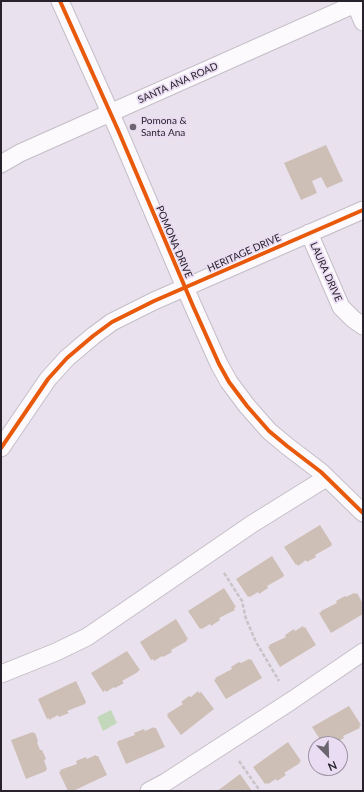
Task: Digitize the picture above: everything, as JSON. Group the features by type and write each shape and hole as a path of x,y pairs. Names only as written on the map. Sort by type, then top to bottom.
{"street":[{"name":"POMONA DRIVE","path":"60,1 111,113 185,288 219,364 229,382 247,406 269,430 326,478 363,513"},
{"name":"SANTA ANA ROAD","path":"1,164 20,153 354,2"},
{"path":"354,2 363,22"},
{"name":"HERITAGE DRIVE","path":"1,448 48,379 67,358 112,322 154,301 363,210"},
{"name":"LAURA DRIVE","path":"309,233 341,307 353,319 363,326"},
{"path":"1,674 56,652 87,637 252,524 326,478"},
{"path":"149,791 166,782 291,701 363,652"}],"path":[{"path":"224,573 242,601 246,619 256,642 278,681"},
{"path":"239,761 260,791"}],"green space":[{"path":"111,710 117,723 103,731 97,717"}],"building":[{"path":"326,145 343,181 327,188 321,177 312,181 317,193 301,200 284,163"},
{"path":"320,525 332,544 331,546 315,555 316,557 307,562 306,560 298,566 297,564 296,565 284,547"},
{"path":"272,556 284,575 283,577 267,586 268,588 259,594 258,592 248,597 236,579"},
{"path":"224,588 236,607 234,608 235,610 219,618 220,620 211,626 210,624 200,629 188,611"},
{"path":"357,593 363,604 363,614 331,633 319,613 337,603 336,601"},
{"path":"176,619 188,639 186,640 187,641 171,650 172,652 163,657 162,656 154,661 153,659 151,660 140,642"},
{"path":"303,626 316,645 280,667 268,647 270,646 269,645 286,637 285,635 294,629 295,631"},
{"path":"127,651 140,670 122,681 124,683 103,692 91,673"},
{"path":"251,659 262,678 226,699 214,680 216,679 215,678 232,669 231,667 239,662 241,663"},
{"path":"76,681 86,702 85,704 67,711 69,713 59,717 58,715 49,720 49,718 47,719 38,699"},
{"path":"198,691 199,693 201,692 214,709 181,735 167,714 183,704 181,702 189,696 191,697"},
{"path":"349,706 361,725 359,726 360,728 343,736 318,736 312,727"},
{"path":"154,727 156,728 165,747 126,764 117,743 118,741 135,735 134,733 144,729 145,731"},
{"path":"33,732 35,733 40,750 42,750 46,759 44,760 47,769 46,771 26,779 11,740"},
{"path":"288,742 301,761 299,762 300,763 284,773 286,775 277,781 276,779 268,784 265,784 253,767"},
{"path":"96,755 98,756 107,775 73,791 68,791 59,772 61,771 60,770 77,764 76,761 86,757 87,759"},
{"path":"240,774 252,791 217,791 224,786"}],"cycle path":[{"path":"60,1 118,130 193,306 219,364 229,382 247,406 269,431 321,472 363,513"},
{"path":"1,448 48,379 67,358 112,322 154,301 363,210"}],"place":[{"name":"Pomona & Santa Ana","path":"133,127"}]}
